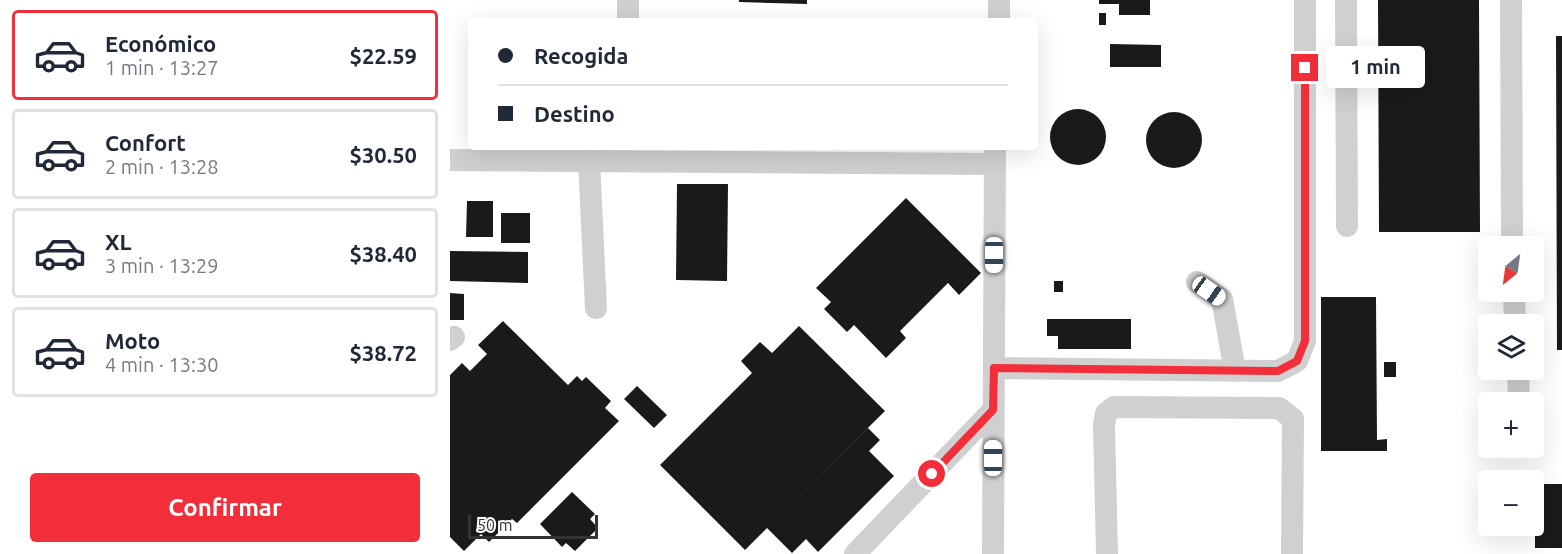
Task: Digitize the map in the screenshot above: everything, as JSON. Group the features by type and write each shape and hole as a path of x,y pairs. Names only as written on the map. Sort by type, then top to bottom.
{"lane":[{"path":"627,18 628,0"},
{"path":"999,0 999,18"},
{"path":"994,368 1278,371 1289,367 1302,353 1305,341 1305,0"},
{"path":"1346,0 1347,225"},
{"path":"1511,0 1512,236"},
{"path":"450,160 589,161 624,154 994,155 993,554"},
{"path":"589,161 596,308"},
{"path":"1197,282 1221,299 1235,371"},
{"path":"1107,554 1104,425 1106,413 1114,407 1279,408 1287,412 1293,419 1292,554"},
{"path":"855,554 993,410"}],"building":[{"path":"739,0 807,0 807,4 739,2"},
{"path":"1099,0 1150,0 1150,15 1119,15 1119,4 1099,4"},
{"path":"1378,0 1479,0 1480,232 1379,232"},
{"path":"1099,13 1106,13 1106,25 1099,25"},
{"path":"1556,36 1562,36 1562,350 1557,350"},
{"path":"1110,44 1161,45 1161,67 1110,67"},
{"path":"1072,109 1084,109 1094,113 1102,121 1106,137 1102,153 1094,161 1084,165 1072,165 1062,161 1054,153 1050,143 1050,131 1054,121 1062,113"},
{"path":"1168,112 1180,112 1190,116 1198,124 1202,140 1198,156 1190,164 1180,168 1168,168 1158,164 1150,156 1146,146 1146,134 1150,124 1158,116"},
{"path":"677,184 728,184 727,281 676,280"},
{"path":"906,198 981,273 959,295 948,283 900,331 906,338 886,358 854,325 847,332 824,309 831,302 816,288"},
{"path":"467,201 493,201 493,237 466,237"},
{"path":"501,213 530,213 530,243 501,243"},
{"path":"450,251 528,252 528,283 450,281"},
{"path":"1054,281 1063,281 1063,292 1054,292"},
{"path":"450,293 464,294 464,320 450,320"},
{"path":"1321,297 1376,297 1377,440 1387,439 1387,451 1321,451"},
{"path":"1047,319 1131,319 1131,349 1058,349 1058,336 1047,336"},
{"path":"503,321 568,385 577,376 582,381 586,377 611,401 605,408 619,421 517,523 512,519 489,542 481,534 464,551 450,537 450,375 462,363 470,371 487,354 478,345"},
{"path":"799,326 885,411 782,513 868,428 880,440 869,451 894,476 818,552 806,539 792,553 767,528 745,550 660,465 752,373 741,361 760,342 772,353"},
{"path":"1384,362 1396,362 1396,377 1384,377"},
{"path":"637,386 667,415 654,428 624,399"},
{"path":"1544,484 1562,484 1562,548 1535,548 1535,536 1544,536"},
{"path":"572,492 595,514 590,519 598,528 575,551 566,543 562,547 540,524"}],"route":[{"path":"932,474 993,410 994,368 1278,371 1297,361 1305,341 1305,68"}]}
